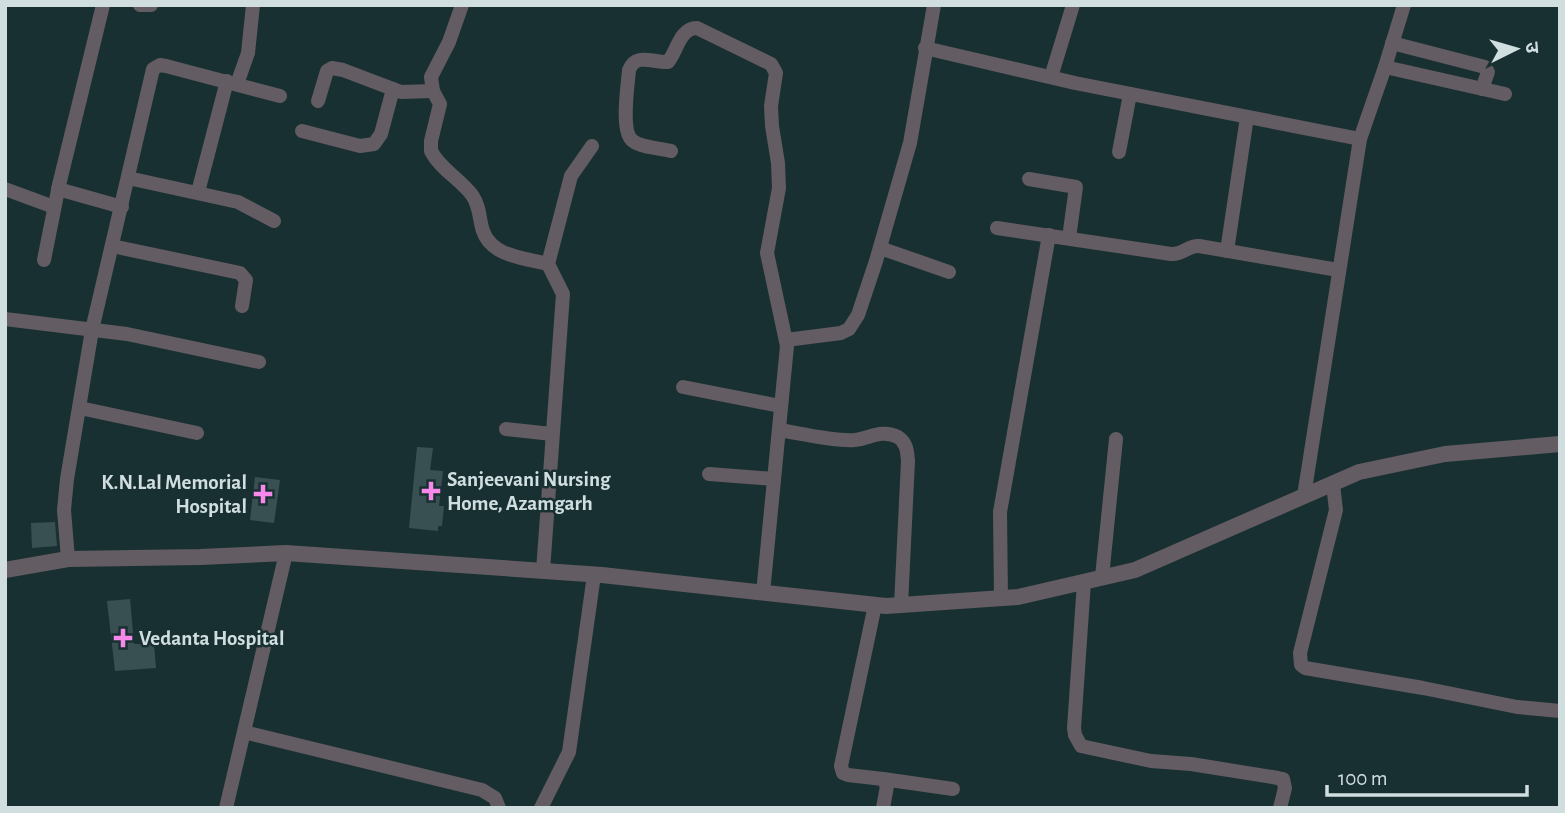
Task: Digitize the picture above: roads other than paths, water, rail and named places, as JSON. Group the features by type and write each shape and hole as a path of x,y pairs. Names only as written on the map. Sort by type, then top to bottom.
{"street":[{"path":"44,260 58,189 103,5"},
{"path":"139,5 151,5"},
{"path":"198,192 232,83 248,53 253,5"},
{"path":"462,5 449,42 431,78 440,108 430,145 431,151 471,194 489,243 504,253 548,264"},
{"path":"786,340 835,335 849,329 858,315 910,143 934,5"},
{"path":"1051,78 1073,5"},
{"path":"1304,496 1360,139 1404,5"},
{"path":"671,151 638,144 631,141 628,135 626,119 629,70 632,63 644,59 668,62 685,32 697,27 771,64 776,73 771,106 779,188 767,253 786,340 763,593"},
{"path":"1392,43 1485,67 1488,72 1482,89"},
{"path":"925,48 1051,78 1360,139"},
{"path":"68,559 65,499 92,330 153,69 160,65 166,66 280,96"},
{"path":"1385,67 1505,94"},
{"path":"318,102 327,71 332,68 343,69 407,93 433,91"},
{"path":"302,131 360,146 374,144 381,134 393,89"},
{"path":"1119,152 1130,94"},
{"path":"1227,251 1247,117"},
{"path":"543,571 563,294 548,264 571,176 592,146"},
{"path":"128,178 243,204 274,221"},
{"path":"1029,179 1076,187 1069,238"},
{"path":"5,189 54,207"},
{"path":"58,189 122,207"},
{"path":"997,228 1171,254 1181,254 1194,246 1338,270"},
{"path":"1001,598 1000,512 1049,235"},
{"path":"112,246 240,273 246,280 242,306"},
{"path":"880,248 949,272"},
{"path":"5,320 127,334 259,362"},
{"path":"683,387 780,406"},
{"path":"80,408 197,433"},
{"path":"506,429 552,434"},
{"path":"779,430 846,440 890,434 906,446 908,461 901,605"},
{"path":"1102,578 1116,439"},
{"path":"5,570 68,559 286,553 594,575 875,605 1017,597 1135,570 1359,472 1445,454 1560,444"},
{"path":"709,474 774,479"},
{"path":"1333,484 1336,510 1300,653 1301,665 1305,668 1517,707 1560,711"},
{"path":"226,808 286,553"},
{"path":"541,808 569,752 594,575"},
{"path":"1084,582 1074,728 1081,746 1151,761 1191,764 1283,779 1285,788 1280,808"},
{"path":"875,605 841,766 843,773 953,789"},
{"path":"244,732 482,790 495,798 499,808"},
{"path":"883,779 887,786 883,808"}],"place":[{"name":"Sanjeevani Nursing Home, Azamgarh","path":"431,491"},
{"name":"K.N.Lal Memorial Hospital","path":"263,494"},
{"name":"Vedanta Hospital","path":"123,638"}]}
